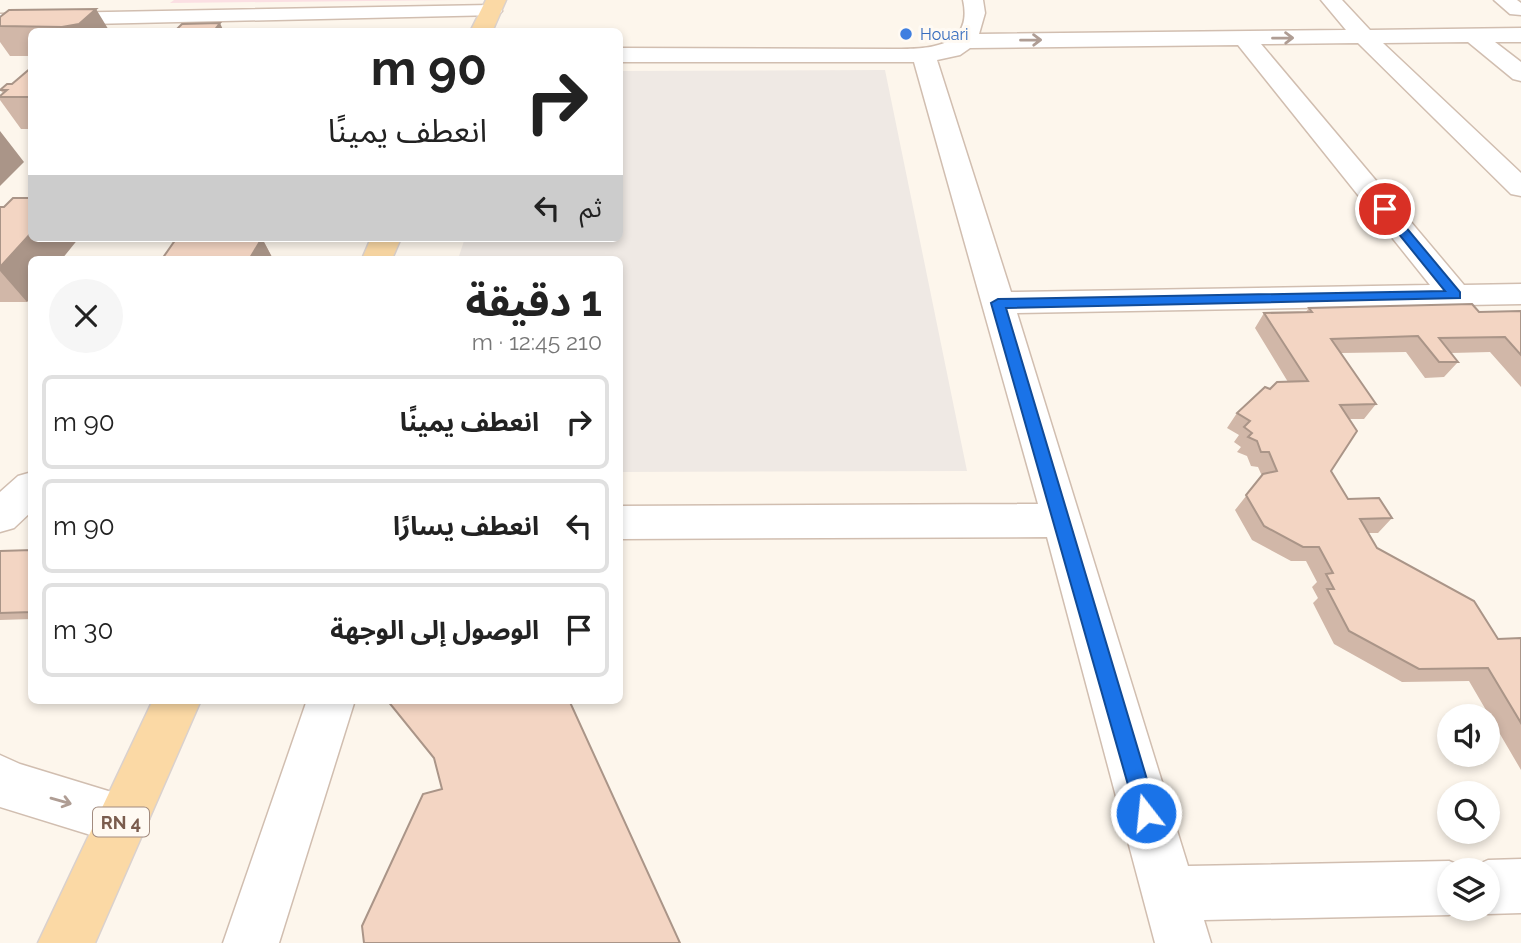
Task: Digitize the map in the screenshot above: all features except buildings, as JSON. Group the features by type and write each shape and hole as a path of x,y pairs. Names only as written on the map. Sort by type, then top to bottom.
{"main road":[{"path":"483,28 493,6"},
{"name":"RN 4","path":"66,943 175,704"}],"street":[{"path":"0,20 493,6"},
{"path":"1331,9 1367,25 1521,188"},
{"path":"623,55 923,53 954,49 979,13"},
{"path":"962,41 1244,38 1367,25 1474,36 1521,36"},
{"path":"1474,36 1521,74"},
{"path":"1244,38 1455,295"},
{"path":"923,53 1063,520 1183,943"},
{"path":"998,303 1521,294"},
{"path":"0,516 28,491"},
{"path":"623,523 1063,520"},
{"path":"251,943 330,704"},
{"path":"0,780 10,786 123,819"},
{"path":"1500,887 1521,886"},
{"path":"1169,893 1437,888"}],"shaded area":[{"path":"174,0 458,0 170,3"},
{"path":"885,70 967,471 623,472 623,256 459,256 464,242 623,242 623,71"}],"place":[{"name":"Houari","path":"906,34"}],"route":[{"path":"1146,813 998,303 1455,295 1385,209"}]}
